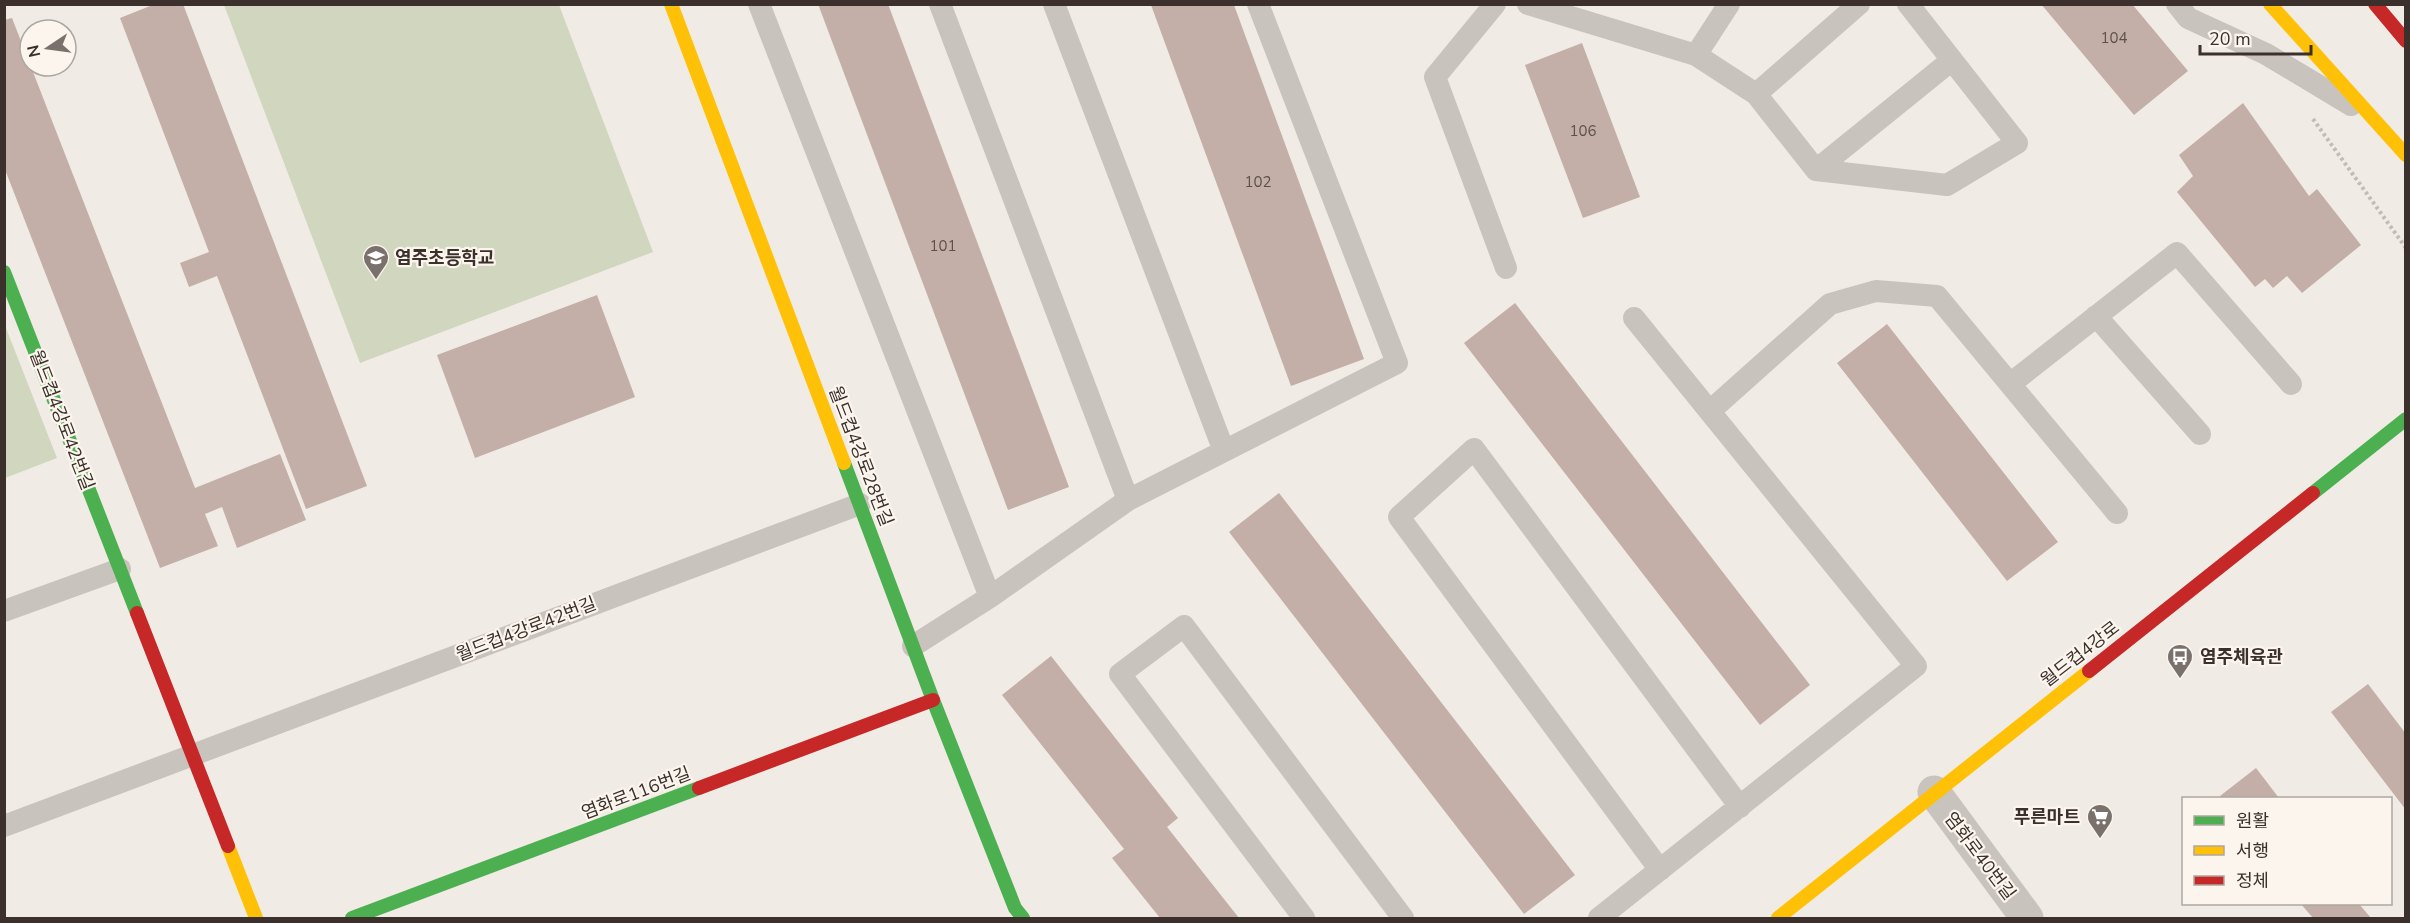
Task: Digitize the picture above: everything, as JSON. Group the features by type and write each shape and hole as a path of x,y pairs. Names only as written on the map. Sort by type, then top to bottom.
{"street":[{"name":"월드컵4강로28번길","path":"671,4 1013,915"},
{"path":"2270,4 2406,155"},
{"path":"2375,4 2406,40"},
{"name":"월드컵4강로42번길","path":"4,272 256,918"},
{"name":"월드컵4강로","path":"1778,918 2406,419"},
{"name":"염화로116번길","path":"352,918 933,700"},
{"name":"염화로40번길","path":"1934,792 2027,918"}],"lane":[{"path":"759,4 990,597"},
{"path":"940,4 1128,500"},
{"path":"1054,4 1224,451"},
{"path":"912,646 990,597 1128,500 1397,363 1258,4"},
{"path":"1495,4 1435,77 1506,268"},
{"path":"1528,4 1696,55 1756,94 1816,170 1947,186 2017,143 1908,4"},
{"path":"1696,55 1729,4"},
{"path":"1756,94 1859,4"},
{"path":"2177,4 2188,18 2266,54 2369,116"},
{"path":"1816,170 1952,60"},
{"path":"2010,384 2177,253 2291,384"},
{"path":"1710,411 1830,304 1876,291 1937,296 2117,513"},
{"path":"2096,316 2200,434"},
{"path":"1599,918 1917,666 1634,318"},
{"path":"1660,870 1399,517 1474,449 1740,807"},
{"name":"월드컵4강로42번길","path":"4,826 860,504"},
{"path":"4,611 120,569"},
{"path":"1304,918 1120,674 1184,626 1403,918"}],"path":[{"path":"2308,112 2406,248"}],"green space":[{"path":"224,5 559,5 653,252 360,363"},
{"path":"4,323 57,458 5,478 4,478"}],"building":[{"path":"155,4 183,4 367,486 306,509 217,276 189,287 180,263 209,252 120,18"},
{"path":"818,4 888,4 1069,487 1008,510"},
{"path":"2041,4 2132,4 2188,71 2134,115"},
{"path":"1151,5 1234,5 1364,359 1291,386"},
{"path":"12,18 18,33 18,78 35,78 195,488 280,454 306,520 237,548 222,507 205,514 218,546 160,568 4,167 4,20"},
{"path":"1582,43 1640,197 1583,218 1525,65"},
{"path":"2243,103 2309,196 2317,189 2361,245 2302,293 2287,276 2273,288 2265,279 2255,287 2177,192 2193,176 2179,155"},
{"path":"597,295 635,397 475,458 437,355"},
{"path":"1515,303 1810,685 1760,725 1464,343"},
{"path":"1887,324 2058,542 2007,581 1837,363"},
{"path":"1279,493 1575,875 1524,914 1229,532"},
{"path":"1051,656 1178,818 1167,827 1239,918 1160,918 1112,858 1124,849 1002,695"},
{"path":"2368,684 2406,734 2406,810 2331,712"},
{"path":"2256,768 2278,797 2221,797"},
{"path":"2302,905 2360,905 2371,918 2313,918"}],"traffic: fast":[{"path":"4,272 137,613"},
{"path":"2313,493 2406,419"},
{"path":"844,463 933,700 1015,908 1023,918"},
{"path":"352,918 699,788"}],"traffic: slow":[{"path":"671,4 844,463"},
{"path":"2270,4 2406,155"},
{"path":"1778,918 2089,671"},
{"path":"228,846 256,918"}],"traffic: jam":[{"path":"2375,4 2406,41"},
{"path":"2089,671 2313,493"},
{"path":"137,613 228,846"},
{"path":"699,788 933,700"}],"place":[{"name":"염주초등학교","path":"376,281"},
{"name":"염주체육관","path":"2180,680"},
{"name":"푸른마트","path":"2100,840"}]}
